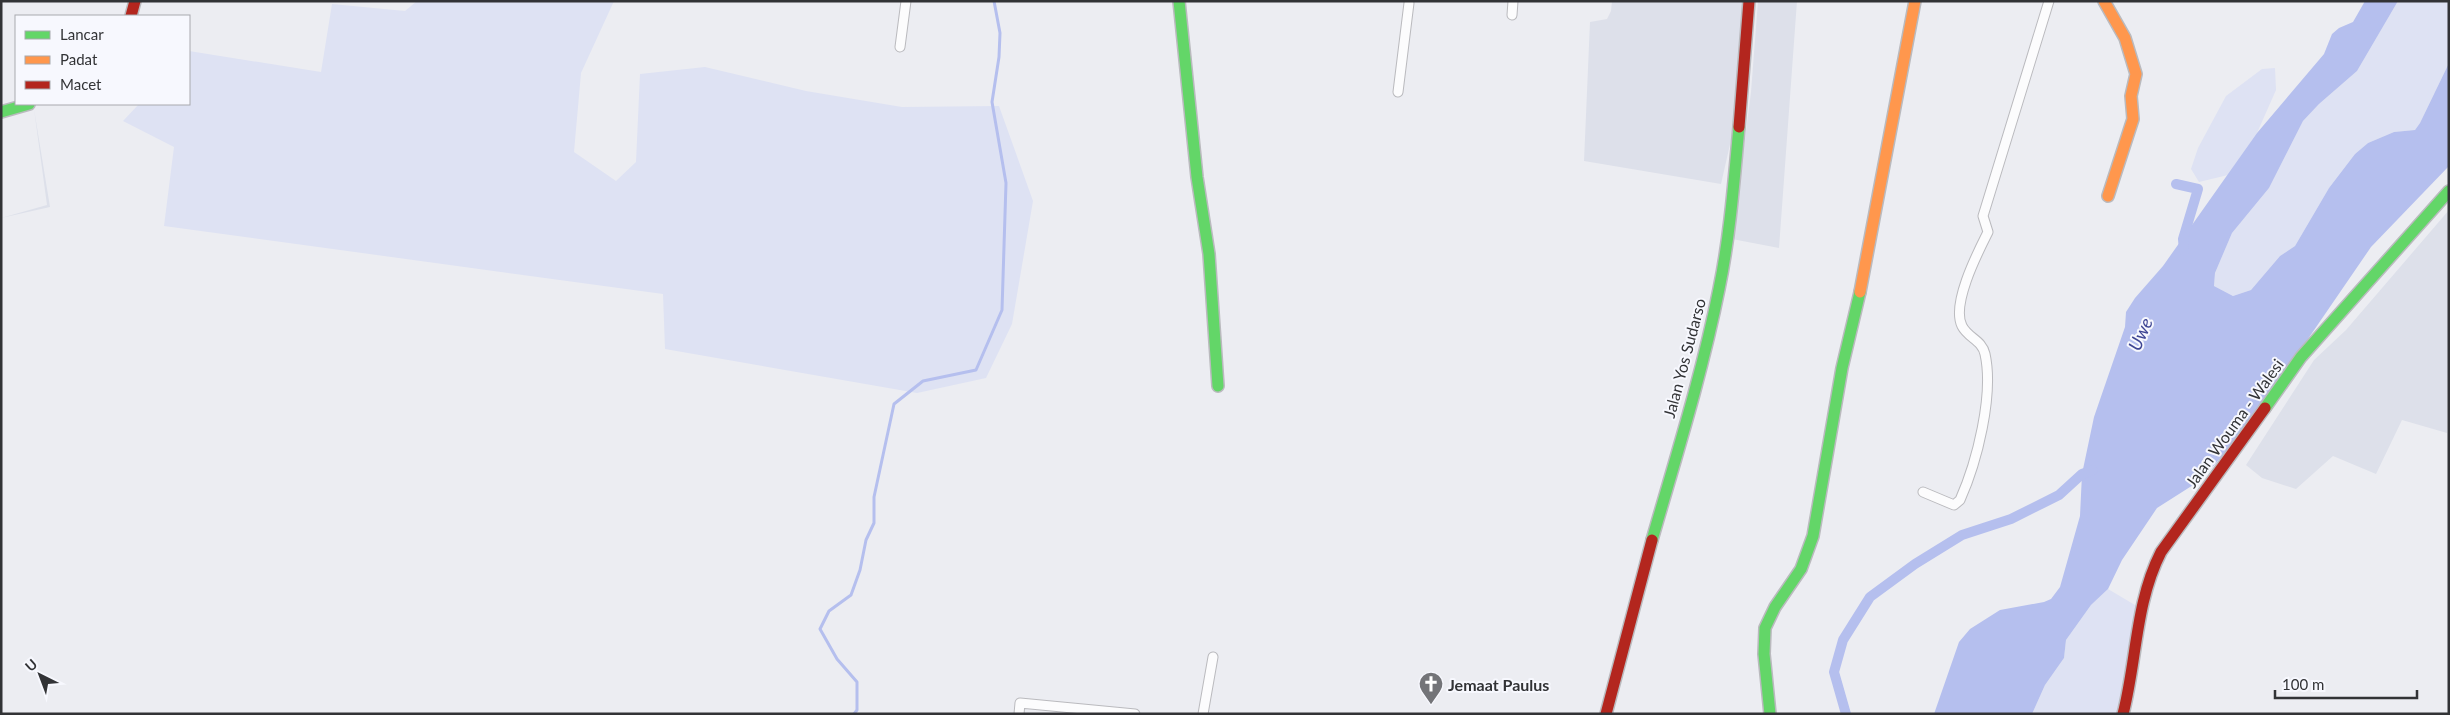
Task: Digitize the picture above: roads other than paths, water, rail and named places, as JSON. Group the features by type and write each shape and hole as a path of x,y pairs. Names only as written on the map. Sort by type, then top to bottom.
{"main road":[{"path":"131,15 135,1"},
{"path":"1179,1 1187,63 1197,177 1209,254 1218,386"},
{"name":"Jalan Yos Sudarso","path":"1606,714 1630,614 1687,412 1719,289 1727,238 1743,90 1749,1"},
{"path":"1770,714 1764,654 1765,628 1775,607 1802,569 1813,536 1842,368 1866,266 1890,124 1915,1"},
{"path":"2104,1 2117,19 2130,53 2131,68 2136,74 2132,82 2131,107 2133,119 2108,196"},
{"path":"1,112 26,105"},
{"name":"Jalan Wouma - Walesi","path":"2122,714 2145,590 2155,562 2161,552 2301,357 2449,191"}],"street":[{"path":"900,47 906,1"},
{"path":"1512,14 1513,1"},
{"path":"1923,492 1954,505 1960,500 1977,452 1987,400 1986,360 1983,348 1977,340 1966,332 1959,321 1961,304 1971,265 1988,232 1983,216 2049,1"},
{"path":"1398,92 1409,3"},
{"path":"1203,714 1213,657"},
{"path":"1019,714 1020,703 1135,714"}],"water":[{"name":"Uwe","path":"2365,1 2398,1 2357,71 2319,104 2303,121 2269,188 2232,233 2215,273 2214,286 2233,296 2251,290 2280,256 2295,246 2329,188 2355,154 2368,143 2394,132 2415,130 2449,63 2449,166 2371,247 2247,428 2201,480 2157,508 2122,560 2108,589 2091,605 2066,640 2064,658 2045,685 2032,714 1934,714 1959,642 1970,629 2000,610 2051,599 2060,587 2080,516 2082,474 2094,417 2125,327 2126,312 2135,298 2163,266 2257,133 2324,54 2332,34 2339,28 2353,22"}],"waterway":[{"path":"854,714 857,710 857,682 837,659 820,629 829,611 851,595 860,570 866,540 874,523 874,497 894,404 923,381 976,370 1002,310 1006,183 992,102 999,57 1000,33 994,1"},
{"path":"2176,184 2198,189 2183,239 2184,251"},
{"path":"1846,714 1834,672 1843,640 1870,597 1915,564 1962,535 2011,519 2059,495 2082,474 2093,470"}],"place":[{"name":"Jemaat Paulus","path":"1431,705"}]}
